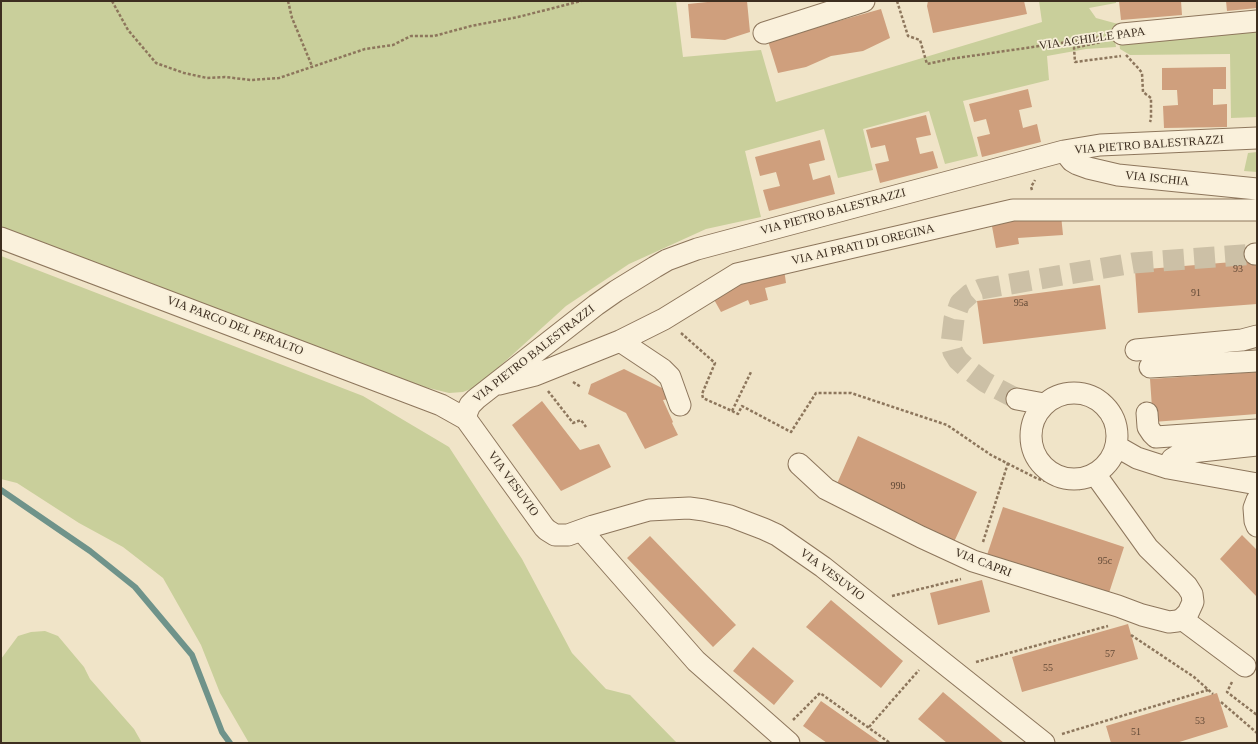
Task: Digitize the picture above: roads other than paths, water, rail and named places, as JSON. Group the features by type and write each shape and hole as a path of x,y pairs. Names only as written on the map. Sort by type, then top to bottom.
{"street":[{"path":"764,33 864,1"},
{"name":"VIA ACHILLE PAPA","path":"1113,35 1257,22"},
{"name":"VIA PIETRO BALESTRAZZI","path":"466,419 470,405 476,399 506,374 616,291 667,260 704,246 1064,151 1100,145 1257,138"},
{"name":"VIA ISCHIA","path":"1064,151 1072,161 1077,164 1118,175 1257,189"},
{"name":"VIA AI PRATI DI OREGINA","path":"494,385 536,375 620,341 664,319 737,274 1013,210 1257,210"},
{"name":"VIA PARCO DEL PERALTO","path":"1,238 441,405 466,419"},
{"path":"1136,350 1242,340 1257,336"},
{"path":"620,341 670,377 680,405"},
{"path":"1150,367 1257,361"},
{"path":"1069,393 1083,394 1095,398 1106,407 1113,419 1117,432 1116,446 1112,457 1104,467 1094,474 1082,479 1067,479 1054,475 1043,467 1035,456 1031,442 1031,428 1036,415 1044,404 1056,396 1069,393"},
{"path":"1017,399 1044,404"},
{"path":"1147,413 1148,427 1156,437 1257,430"},
{"name":"VIA VESUVIO","path":"466,419 547,530 556,534 575,533 649,510 689,508 716,512 752,524 777,535 823,567 1043,742"},
{"path":"1168,468 1172,458 1182,454 1257,445"},
{"path":"1116,446 1137,458 1168,468 1257,484"},
{"name":"VIA CAPRI","path":"799,464 826,489 922,538 977,562 1118,606 1142,615 1169,622 1182,619"},
{"path":"1094,474 1148,548 1187,586 1192,594 1193,602 1188,614 1182,619 1245,666"},
{"path":"1257,500 1254,508 1257,526"},
{"path":"575,533 644,623 686,668"},
{"path":"575,533 696,661 784,738"}],"waterway":[{"path":"1,490 90,551 135,587 192,655 222,732 230,743"}],"tunnel":[{"path":"1017,399 985,382 958,360 953,352 951,344 954,319 960,303 970,294 981,289 1133,263 1255,254"}]}
